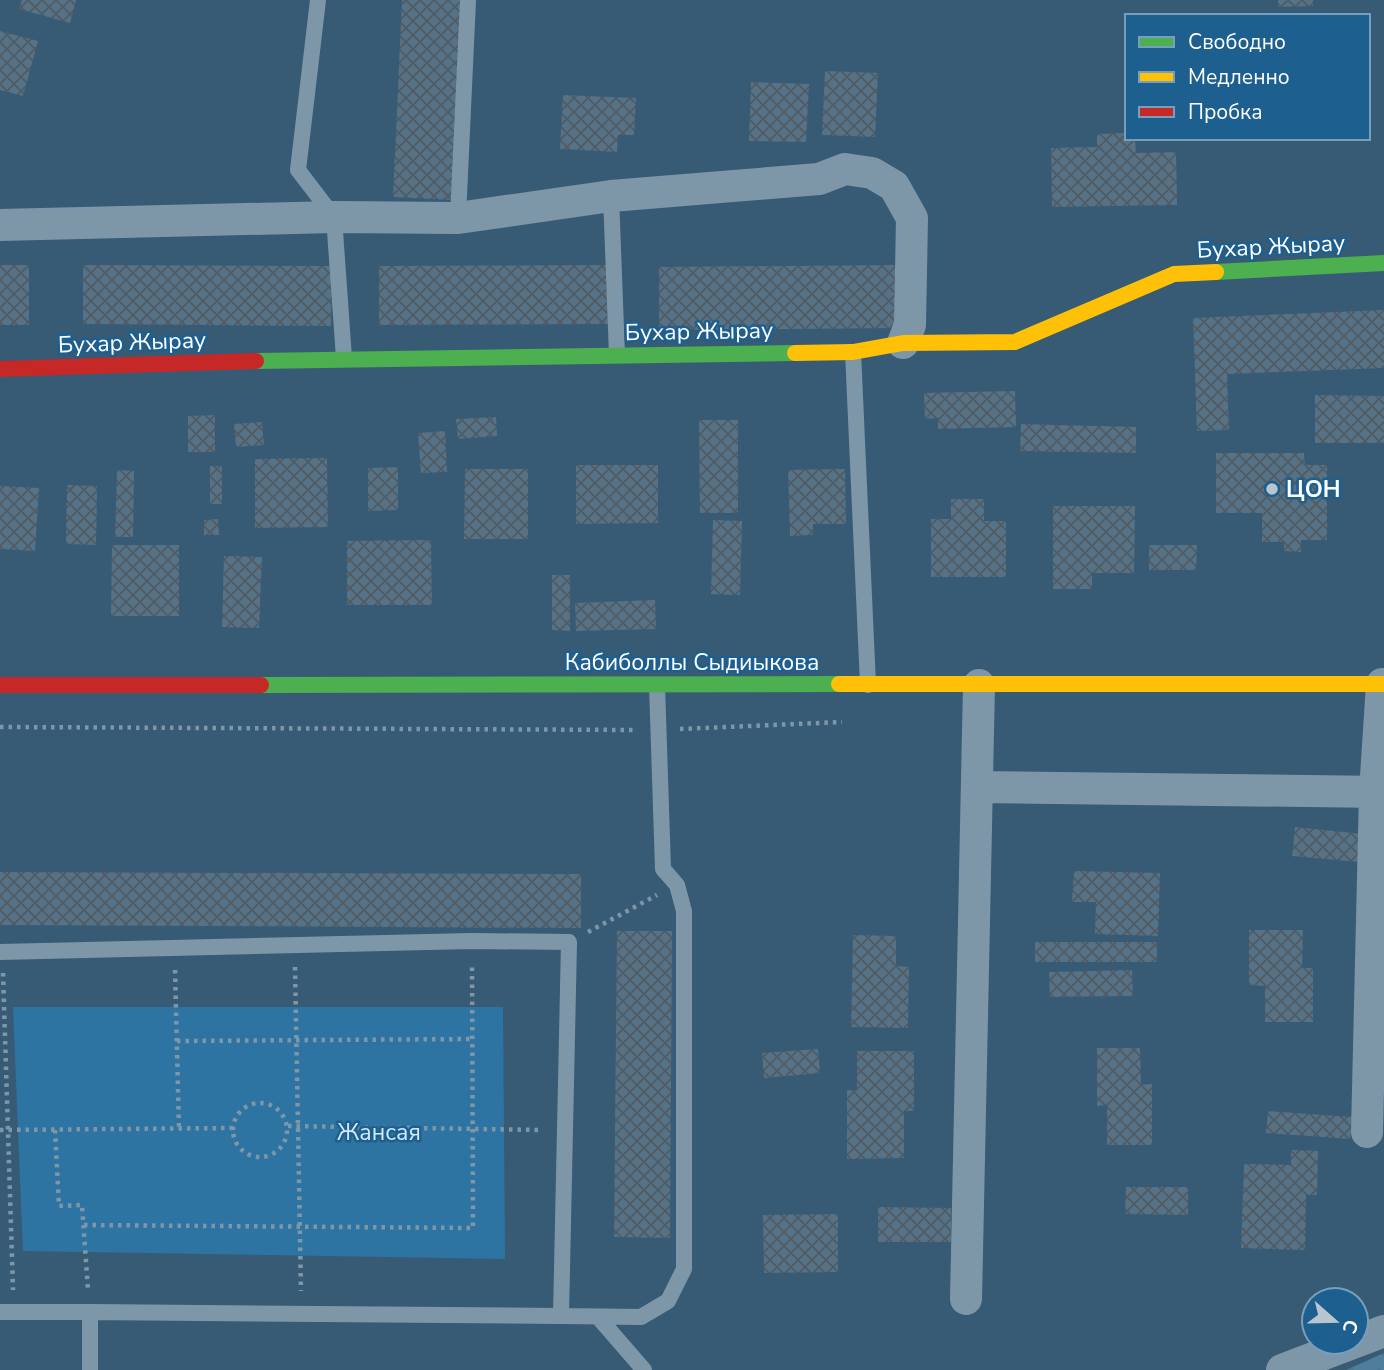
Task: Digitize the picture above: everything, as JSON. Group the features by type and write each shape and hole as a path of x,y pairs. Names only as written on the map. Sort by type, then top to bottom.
{"street":[{"path":"0,225 334,217 458,218 611,197 819,179 845,169 872,173 894,186 912,218 910,325 902,343"},
{"name":"Бухар Жырау","path":"0,369 344,358 853,352 902,343 1015,342 1174,274 1384,263"},
{"path":"1367,1132 1383,684"},
{"name":"Кабиболлы Сыдиыкова","path":"0,685 1383,684"},
{"path":"966,1299 979,685"},
{"path":"977,787 1380,792"},
{"path":"1282,1370 1384,1331"}],"lane":[{"path":"318,0 298,170 334,217 344,358"},
{"path":"458,218 468,0"},
{"path":"611,197 617,355"},
{"path":"853,352 868,685"},
{"path":"7,1312 642,1317 668,1301 684,1269 684,911 677,885 663,869 657,685"},
{"path":"1,952 472,941 569,942 561,1316"},
{"path":"90,1312 90,1370"},
{"path":"598,1317 644,1370"}],"path":[{"path":"0,727 659,730 853,722"},
{"path":"569,942 677,885"},
{"path":"84,1225 473,1228 472,941"},
{"path":"294,945 302,1314"},
{"path":"174,948 180,1129"},
{"path":"1,952 8,1130 7,1312"},
{"path":"177,1041 472,1039"},
{"path":"255,1103 272,1105 280,1110 288,1126 287,1135 278,1151 261,1157 244,1152 237,1146 233,1128 239,1112 255,1103"},
{"path":"288,1126 563,1131"},
{"path":"0,1130 233,1128"},
{"path":"55,1130 59,1206 82,1205 90,1312"}],"green space":[{"name":"Жансая","path":"13,1007 503,1007 505,1259 23,1251"}],"water":[{"path":"1384,1353 1384,1370 1346,1370"}],"building":[{"path":"22,0 76,0 70,23 19,9"},
{"path":"402,0 461,0 452,200 393,197"},
{"path":"1278,0 1313,0 1313,6 1278,7"},
{"path":"0,31 38,41 23,96 0,90"},
{"path":"825,71 878,73 875,137 822,135"},
{"path":"751,82 809,84 806,142 749,141"},
{"path":"563,95 636,98 634,135 618,135 617,152 560,149"},
{"path":"1125,133 1125,140 1135,140 1136,153 1176,152 1177,205 1052,207 1051,148 1097,147 1097,134"},
{"path":"0,265 29,265 29,325 0,325"},
{"path":"83,265 332,266 331,326 83,324"},
{"path":"609,265 609,324 379,325 379,266"},
{"path":"898,265 899,328 659,330 659,267"},
{"path":"1384,310 1384,368 1227,374 1229,430 1197,431 1193,318"},
{"path":"1015,391 1016,427 938,429 938,418 925,419 924,393"},
{"name":"ЦОН","path":"1315,395 1384,396 1384,443 1315,443"},
{"path":"215,415 215,452 188,452 188,416"},
{"path":"496,417 497,436 458,439 456,419"},
{"path":"699,420 738,420 738,513 700,513"},
{"path":"262,422 264,445 236,447 234,424"},
{"path":"1021,424 1136,427 1136,453 1020,451"},
{"path":"445,431 447,472 421,473 418,433"},
{"name":"ЦОН","path":"1216,453 1304,453 1305,465 1327,465 1327,540 1301,540 1301,552 1284,551 1284,542 1262,542 1262,513 1216,513"},
{"path":"327,458 328,527 255,528 255,459"},
{"path":"576,465 658,465 658,523 576,524"},
{"path":"210,466 222,466 222,504 210,504"},
{"path":"398,467 398,510 368,511 368,468"},
{"path":"465,469 528,469 528,539 464,539"},
{"path":"845,469 846,524 813,524 813,535 790,536 788,470"},
{"path":"117,470 134,471 133,537 115,537"},
{"path":"67,485 97,486 96,545 66,544"},
{"path":"0,486 39,488 35,551 0,549"},
{"path":"951,499 984,499 984,521 1006,521 1006,577 931,577 931,519 951,519"},
{"path":"1053,506 1135,506 1134,573 1092,573 1092,589 1053,589"},
{"path":"218,519 219,535 204,535 204,520"},
{"path":"713,520 742,521 740,595 711,594"},
{"path":"431,540 432,605 347,605 347,541"},
{"path":"112,545 179,545 179,616 111,616"},
{"path":"1149,545 1197,545 1196,570 1149,570"},
{"path":"224,556 262,557 259,628 222,627"},
{"path":"552,575 570,575 570,631 552,630"},
{"path":"655,600 656,629 576,631 575,603"},
{"path":"1295,827 1363,834 1360,862 1292,856"},
{"path":"1074,871 1160,873 1158,936 1095,934 1096,902 1072,902"},
{"path":"0,872 581,874 581,928 0,925"},
{"path":"1249,930 1303,930 1302,968 1313,968 1313,1022 1265,1022 1265,986 1249,985"},
{"path":"617,931 672,931 670,1238 614,1237"},
{"path":"853,935 896,936 896,966 909,967 908,1028 851,1027"},
{"path":"1035,942 1157,942 1157,962 1035,962"},
{"path":"1132,970 1133,996 1050,997 1049,972"},
{"path":"1097,1048 1140,1048 1141,1085 1152,1084 1152,1145 1107,1145 1107,1105 1097,1106"},
{"path":"818,1049 820,1073 764,1078 762,1053"},
{"path":"857,1051 914,1051 914,1111 904,1111 904,1158 847,1159 847,1090 857,1090"},
{"path":"1268,1111 1352,1117 1350,1139 1266,1133"},
{"path":"1291,1150 1318,1151 1317,1195 1306,1195 1305,1250 1241,1248 1244,1164 1291,1165"},
{"path":"1126,1187 1188,1187 1188,1215 1125,1214"},
{"path":"878,1207 951,1208 951,1242 878,1242"},
{"path":"838,1214 838,1272 764,1273 763,1215"}],"traffic: fast":[{"path":"1216,272 1384,263"},
{"path":"256,361 795,353"},
{"path":"261,685 839,684"}],"traffic: slow":[{"path":"795,353 853,352 903,343 1015,342 1174,274 1216,272"},
{"path":"839,684 1384,684"}],"traffic: jam":[{"path":"0,369 256,361"},
{"path":"0,685 261,685"}],"place":[{"name":"ЦОН","path":"1272,489"}]}
